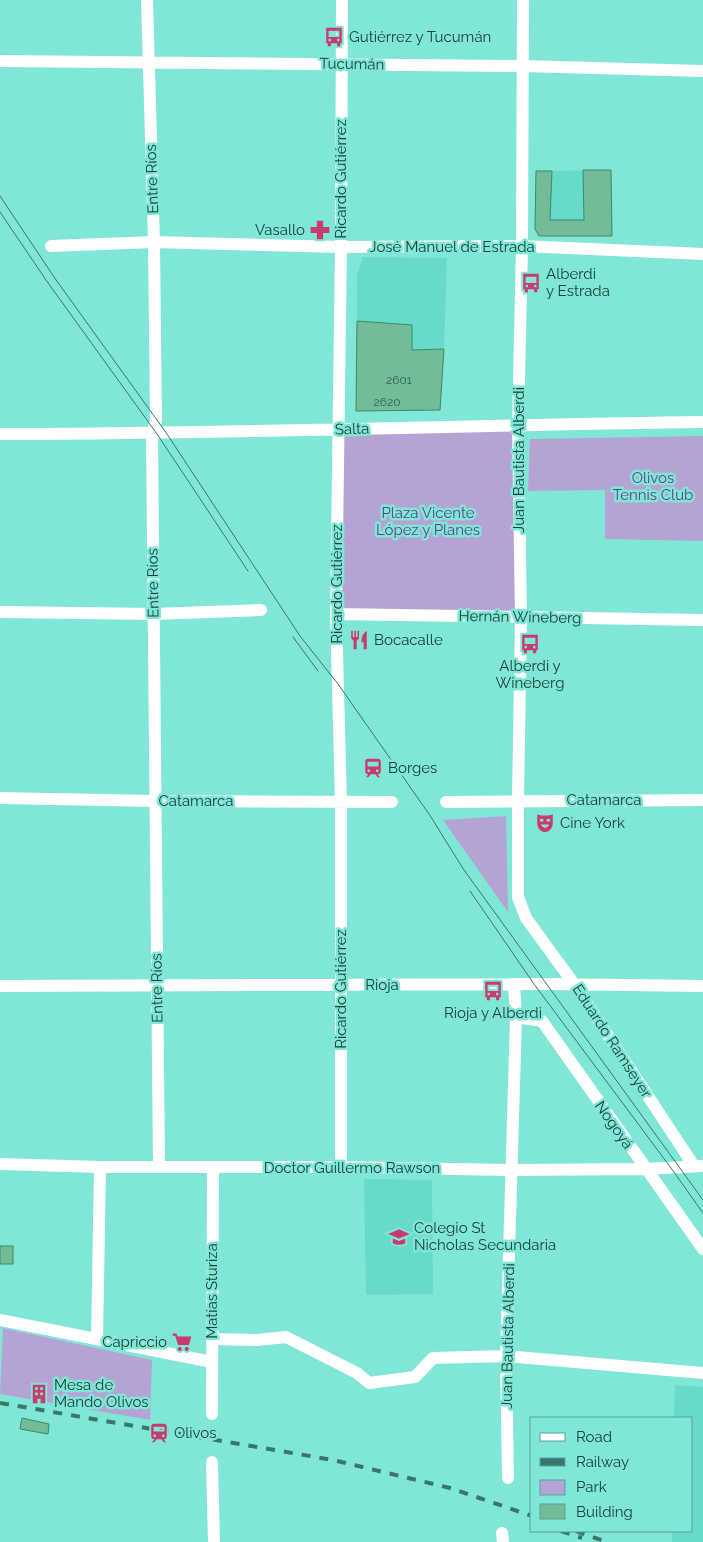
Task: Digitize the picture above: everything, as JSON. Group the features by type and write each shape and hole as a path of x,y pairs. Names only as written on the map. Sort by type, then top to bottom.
{"street":[{"name":"Entre Ríos","path":"148,0 156,420 152,434 159,1167"},
{"name":"Ricardo Gutiérrez","path":"341,1167 341,802 336,614 342,0"},
{"name":"Juan Bautista Alberdi","path":"523,0 522,246 518,425 521,617 518,897 526,918"},
{"name":"Tucumán","path":"0,61 522,66 703,71"},
{"name":"José Manuel de Estrada","path":"51,246 154,242 341,246 522,246 703,254"},
{"name":"Salta","path":"0,434 152,434 703,422"},
{"path":"0,612 154,614 261,610"},
{"name":"Hernán Wineberg","path":"336,614 703,620"},
{"name":"Catamarca","path":"0,798 156,802 392,802"},
{"name":"Catamarca","path":"446,802 703,800"},
{"name":"Eduardo Ramseyer","path":"526,918 574,984 698,1166"},
{"name":"Juan Bautista Alberdi","path":"508,1478 506,1356 516,1017 514,984"},
{"name":"Rioja","path":"0,986 514,984 703,986"},
{"name":"Nogoyá","path":"516,1017 542,1021 644,1169 703,1250"},
{"name":"Doctor Guillermo Rawson","path":"0,1164 100,1167 341,1167 512,1170 644,1169 698,1166"},
{"path":"97,1339 100,1167"},
{"name":"Matías Sturiza","path":"212,1167 212,1414"},
{"path":"0,1320 212,1362"},
{"path":"212,1339 257,1340 286,1337 357,1374 369,1383 415,1376 433,1358 506,1356 703,1373"},
{"path":"212,1462 214,1542"}],"shaded area":[{"path":"611,170 612,236 539,236 535,229 536,171"},
{"path":"363,257 447,258 444,349 412,350 412,325 357,321 357,275"},
{"name":"Colegio St Nicholas Secundaria","path":"364,1179 432,1180 433,1294 366,1295"},
{"path":"675,1385 703,1387 703,1542 672,1542 672,1532 693,1532 693,1417 674,1417"}],"green space":[{"name":"Plaza Vicente López y Planes","path":"518,425 521,617 336,614 339,429"},
{"name":"Olivos Tennis Club","path":"703,436 703,541 605,539 605,490 528,491 530,439"},
{"path":"506,816 508,912 443,820"},
{"path":"3,1328 152,1360 150,1420 0,1394"}],"building":[{"path":"583,170 611,170 612,236 539,236 535,229 536,171 552,171 550,220 584,220"},
{"path":"357,321 412,325 412,350 444,349 440,410 356,411"},
{"path":"0,1246 13,1246 13,1264 0,1264"},
{"path":"22,1418 49,1424 48,1434 20,1429"}],"tram line":[{"path":"0,196 54,277 167,434 300,636 338,684 429,814 464,870 703,1200"},
{"path":"0,212 46,280 157,434 248,571"},
{"path":"293,637 318,671"},
{"path":"470,891 534,984 703,1213"}],"railway":[{"path":"0,1403 333,1460 450,1488 530,1515"},
{"path":"564,1532 582,1538"},
{"path":"579,1532 607,1542"}],"place":[{"name":"Gutiérrez y Tucumán","path":"334,37"},
{"name":"Vasallo","path":"320,230"},
{"name":"Alberdi y Estrada","path":"531,283"},
{"name":"Bocacalle","path":"359,640"},
{"name":"Alberdi y Wineberg","path":"530,644"},
{"name":"Borges","path":"373,768"},
{"name":"Cine York","path":"545,823"},
{"name":"Rioja y Alberdi","path":"493,991"},
{"name":"Colegio St Nicholas Secundaria","path":"399,1237"},
{"name":"Capriccio","path":"182,1342"},
{"name":"Mesa de Mando Olivos","path":"39,1394"},
{"name":"Olivos","path":"159,1433"}]}
